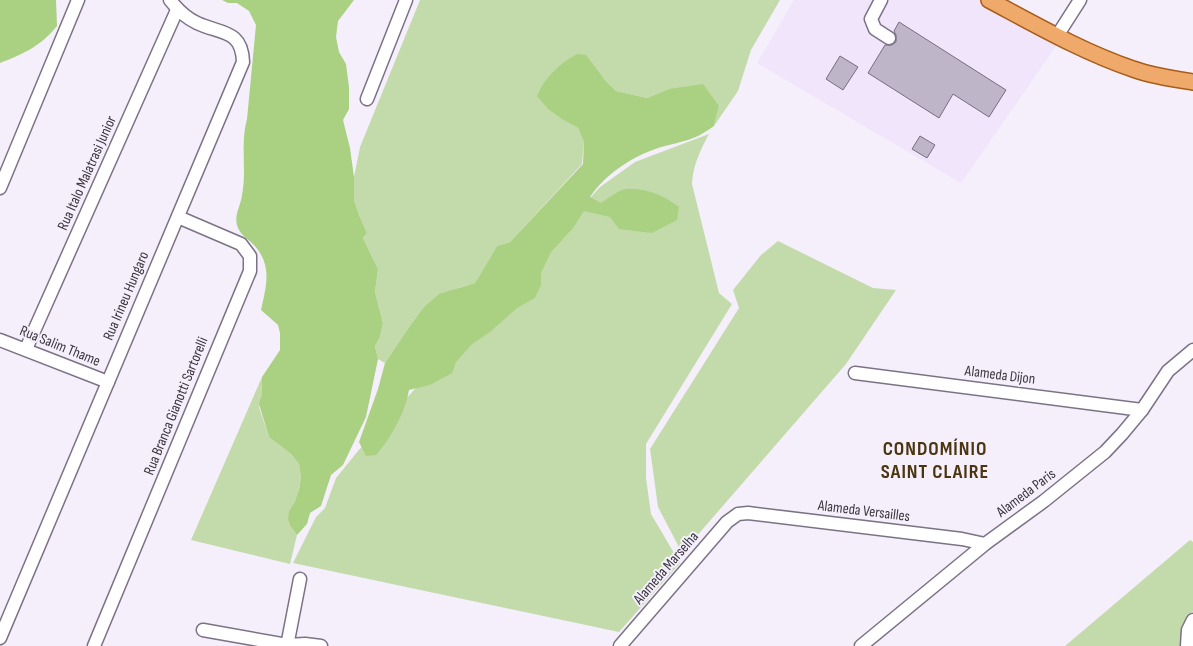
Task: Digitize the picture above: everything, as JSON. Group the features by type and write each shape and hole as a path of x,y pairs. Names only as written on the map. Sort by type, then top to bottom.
{"main road":[{"path":"990,0 1057,36 1131,68 1193,82"}],"street":[{"path":"0,188 78,0"},
{"path":"367,99 406,0"},
{"path":"881,0 871,19 875,29 889,38"},
{"path":"1057,36 1080,0"},
{"name":"Rua Irineu Hungaro","path":"0,638 243,62 240,45 234,38 227,33 196,23 174,5"},
{"name":"Rua Italo Malatrasi Junior","path":"26,349 174,5"},
{"name":"Rua Branca Gianotti Sartorelli","path":"94,646 250,271 250,256 241,244 178,217"},
{"name":"Rua Salim Thame","path":"0,340 108,382"},
{"name":"Alameda Paris","path":"861,646 985,544 1044,501 1105,452 1142,410 1168,371 1193,350"},
{"name":"Alameda Dijon","path":"855,374 1142,410"},
{"name":"Alameda Versailles","path":"738,514 748,513 933,535 985,544"},
{"name":"Alameda Marselha","path":"620,646 728,522 738,514"},
{"path":"287,646 300,578"},
{"path":"1187,646 1188,630 1193,620"},
{"path":"203,630 287,646 321,646"}],"shaded area":[{"path":"794,0 981,0 1059,42 961,183 757,63"}],"green space":[{"path":"0,0 56,0 57,26 45,39 31,49 0,63"},
{"path":"222,0 354,0 338,21 336,37 339,52 346,64 349,87 349,109 343,120 350,148 354,177 354,200 367,233 363,238 378,269 375,292 383,323 380,337 375,346 378,359 366,417 343,465 331,475 321,506 310,513 307,524 297,535 288,519 289,511 295,502 299,489 301,478 299,464 291,454 269,437 259,404 262,394 262,377 280,350 280,333 278,325 261,310 266,284 264,261 254,245 240,231 236,221 243,186 244,138 256,25 249,11 237,3 228,3"},
{"path":"420,0 780,0 751,50 738,91 714,126 719,106 669,89 647,98 616,91 604,79 549,110 578,128 584,142 582,164 510,242 497,246 475,283 458,288 423,308 385,363 378,359 375,346 380,337 383,323 375,292 378,269 363,238 367,233 354,200 354,177 360,147"},
{"path":"577,54 586,55 604,79 616,91 647,98 669,89 703,84 719,106 714,126 691,139 654,149 633,159 614,172 590,197 601,203 623,190 640,189 661,196 679,207 677,220 652,233 619,229 610,217 584,211 573,228 551,252 541,273 541,285 535,298 517,308 490,332 472,344 456,362 452,373 430,385 409,390 401,416 387,441 376,455 366,456 359,442 385,363 423,308 439,294 475,283 497,246 510,242 583,164 584,142 578,128 549,110 537,96 553,72"},
{"path":"709,134 698,158 692,184 719,293 732,304 646,444 646,478 651,514 680,563 619,632 293,563 316,517 325,508 336,478 358,451 600,187 635,162"},
{"path":"778,241 873,288 896,290 846,364 682,553 658,507 650,449 739,308 733,290 761,255"},
{"path":"262,377 262,394 259,407 269,437 291,454 299,464 301,478 291,527 297,535 290,564 191,540"},
{"path":"1190,540 1193,542 1193,611 1183,627 1182,646 1065,646"}],"building":[{"path":"899,22 1006,90 989,117 953,94 939,118 868,73 885,45 892,45 896,42 894,31"},
{"path":"840,56 858,67 843,90 826,79"},
{"path":"920,136 935,145 927,158 912,149"}],"district":[{"name":"CONDOMÍNIO SAINT CLAIRE","path":"935,460"}]}
